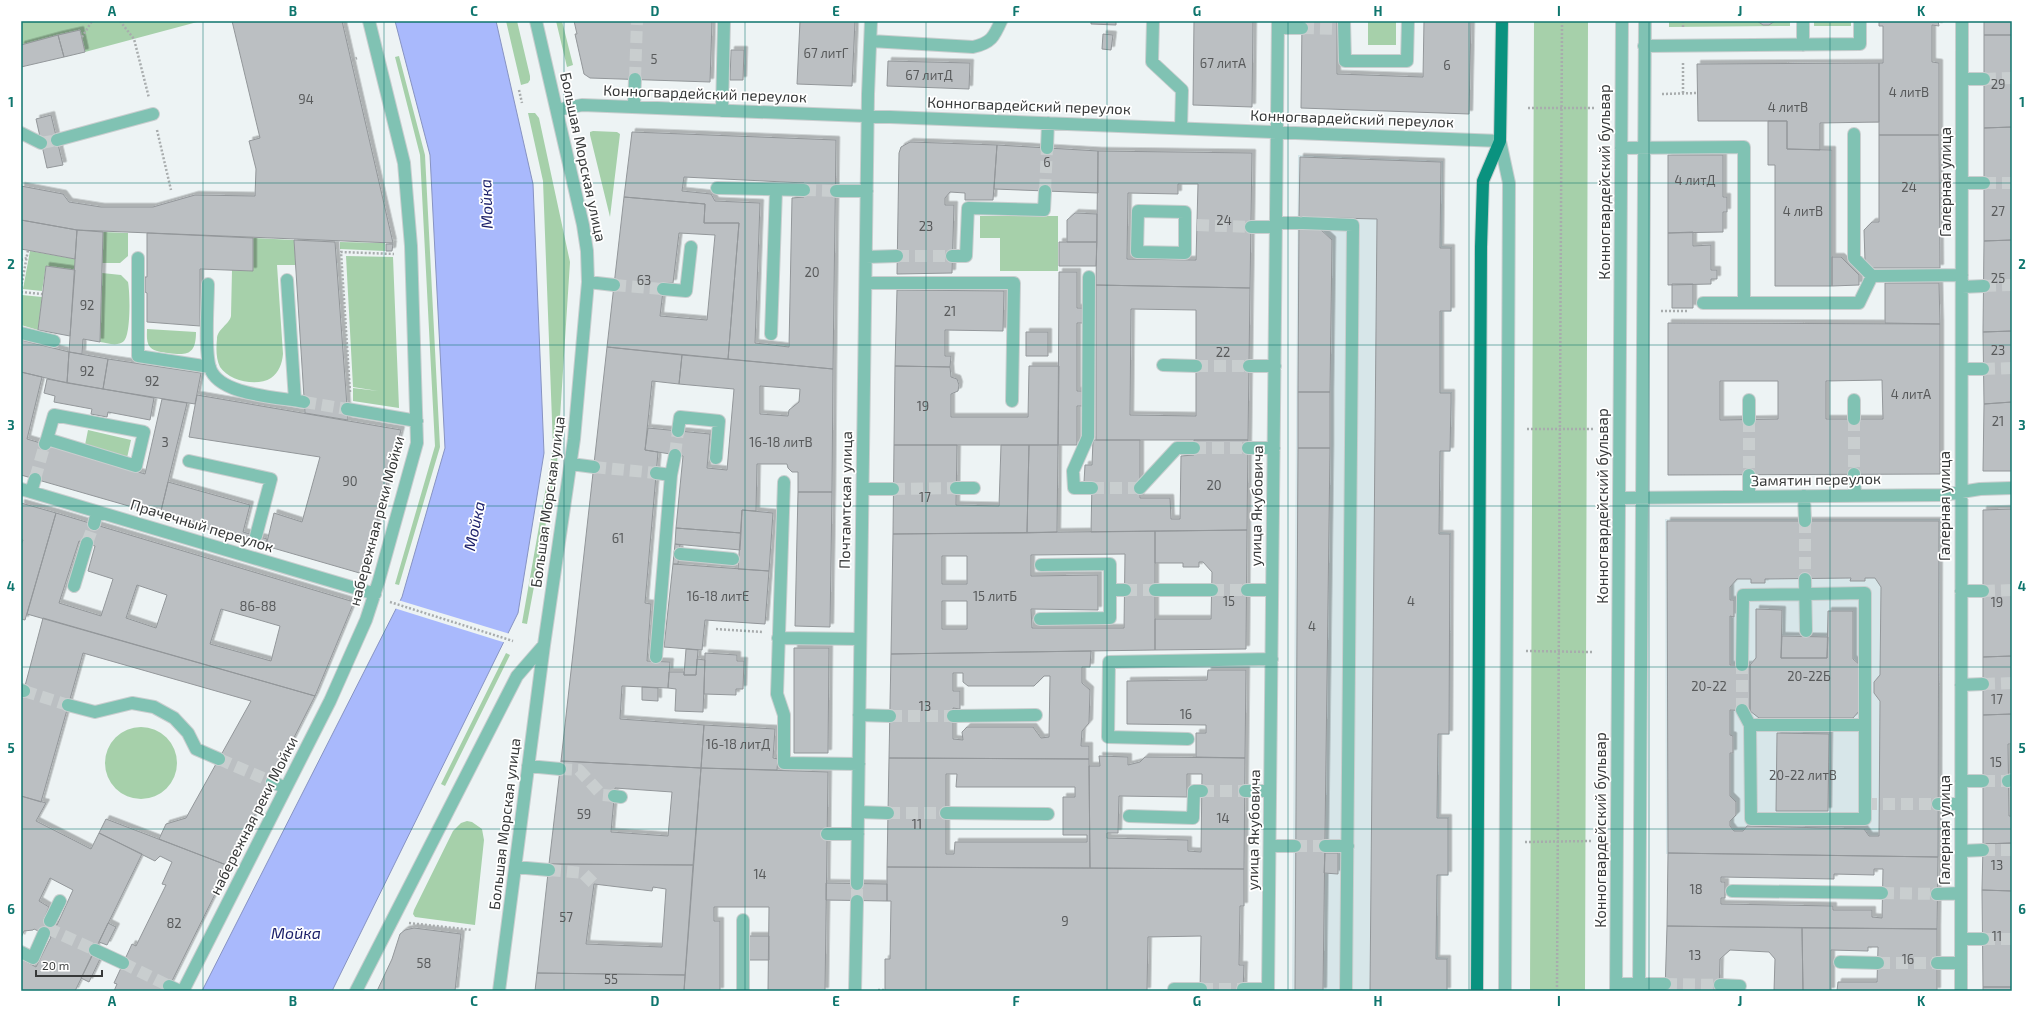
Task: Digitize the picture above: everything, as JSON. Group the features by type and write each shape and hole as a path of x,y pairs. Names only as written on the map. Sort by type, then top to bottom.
{"main road":[{"path":"1477,991 1481,247 1483,181 1500,141 1502,21"}],"street":[{"name":"набережная реки Мойки","path":"178,989 286,788 330,700 366,620 375,594 417,442 411,246 404,164 368,21"},
{"name":"Большая Морская улица","path":"499,991 544,645 571,464 588,282 587,251 583,225 536,21"},
{"path":"722,111 724,21"},
{"name":"Почтамтская улица","path":"857,884 868,116 872,21"},
{"path":"870,41 973,47 986,44 996,34 1001,21"},
{"path":"1153,21 1152,62 1182,90 1181,128"},
{"path":"1342,26 1344,61 1407,61 1408,21"},
{"name":"Конногвардейский бульвар","path":"1616,988 1622,21"},
{"path":"1639,988 1645,21"},
{"path":"1803,21 1803,45"},
{"path":"1644,46 1860,44 1860,21"},
{"name":"Галерная улица","path":"1961,991 1962,21"},
{"path":"1278,24 1302,28"},
{"name":"улица Якубовича","path":"1268,990 1278,24"},
{"path":"634,107 635,79"},
{"path":"1962,79 1984,79"},
{"name":"Конногвардейский переулок","path":"557,110 582,105 1500,141"},
{"path":"57,140 153,114"},
{"path":"1047,148 1048,123"},
{"path":"21,133 41,143"},
{"path":"1854,134 1854,258 1872,276 1962,281 1984,286"},
{"path":"1500,141 1509,183 1505,991"},
{"path":"1621,148 1744,147 1744,303"},
{"path":"1962,184 1984,183"},
{"path":"717,188 804,190"},
{"path":"771,334 776,190"},
{"path":"836,191 867,190"},
{"path":"952,256 966,256 968,208 1044,210 1045,191"},
{"path":"1138,211 1185,212 1191,225 1185,252 1137,252 1138,211"},
{"path":"1251,226 1301,223 1353,225 1346,991"},
{"path":"663,289 686,291 691,246"},
{"path":"866,256 897,256"},
{"path":"138,258 138,356 210,367"},
{"path":"1703,303 1859,303 1872,276"},
{"path":"1089,278 1088,437 1074,471 1074,488 1092,488"},
{"path":"208,284 210,367 219,381 228,387 240,391 300,401 287,280"},
{"path":"588,282 614,284"},
{"path":"866,283 1014,283 1012,401"},
{"path":"21,332 54,341"},
{"path":"1163,366 1196,366"},
{"path":"1249,366 1275,366"},
{"path":"1962,369 1983,369"},
{"path":"1749,400 1749,420"},
{"path":"1854,400 1854,419"},
{"path":"349,409 417,421"},
{"path":"54,415 144,432 136,466 46,442 54,415"},
{"path":"678,431 680,417 719,421 716,458"},
{"path":"1140,488 1178,448 1194,448"},
{"path":"1248,448 1274,448"},
{"path":"656,657 672,554 671,475 675,455"},
{"path":"189,461 271,479 251,557"},
{"path":"571,464 594,467"},
{"path":"656,474 671,475"},
{"path":"1854,474 1855,495"},
{"path":"1749,475 1749,496"},
{"path":"26,490 35,479"},
{"path":"784,482 776,694 784,715 784,763 859,764"},
{"path":"862,488 893,488"},
{"path":"956,488 974,488"},
{"name":"Замятин переулок","path":"1619,498 1943,495 1980,489 2012,488"},
{"name":"Прачечный переулок","path":"26,490 375,594"},
{"path":"1804,496 1805,521"},
{"path":"94,524 97,512"},
{"path":"74,586 87,543"},
{"path":"672,554 733,558"},
{"path":"1040,619 1110,618 1110,564 1041,565"},
{"path":"1805,579 1806,632"},
{"path":"1110,590 1125,590"},
{"path":"1155,590 1212,590"},
{"path":"1247,590 1272,590"},
{"path":"1961,591 1983,591"},
{"path":"1742,665 1743,595 1865,594 1865,819 1751,819 1750,725 1742,710"},
{"path":"778,638 860,639"},
{"path":"356,991 517,676 544,645"},
{"path":"1188,739 1108,737 1109,662 1272,659"},
{"path":"1961,685 1983,684"},
{"path":"68,705 95,712 132,703 154,707 174,718 188,733 196,749 219,759"},
{"path":"859,715 890,716"},
{"path":"954,716 1036,715"},
{"path":"1750,725 1864,725"},
{"path":"528,766 560,768"},
{"path":"1961,781 1983,781"},
{"path":"272,782 286,788"},
{"path":"1129,816 1193,818 1194,791 1202,791"},
{"path":"1245,791 1270,791"},
{"path":"1938,804 1961,804"},
{"path":"858,812 888,812"},
{"path":"946,813 1048,814"},
{"path":"827,834 858,834"},
{"path":"1270,846 1295,846"},
{"path":"1325,846 1348,846"},
{"path":"1961,851 1983,850"},
{"path":"515,867 549,870"},
{"path":"1732,891 1882,893"},
{"path":"1938,894 1961,893"},
{"path":"50,922 60,901"},
{"path":"855,991 857,901"},
{"path":"742,991 743,920"},
{"path":"21,952 32,958 44,934"},
{"path":"1961,939 1983,939"},
{"path":"95,950 123,963"},
{"path":"1840,962 1878,963"},
{"path":"1937,963 1961,963"},
{"path":"1616,988 1639,988 1665,984"},
{"path":"1720,985 1740,986"},
{"path":"1174,989 1200,989"},
{"path":"1243,989 1268,990"}],"path":[{"path":"82,37 92,21"},
{"path":"120,21 134,38"},
{"path":"1557,991 1562,21"},
{"path":"352,60 357,58"},
{"path":"519,90 522,103"},
{"path":"1662,94 1698,94"},
{"path":"1528,108 1594,108"},
{"path":"21,288 28,250"},
{"path":"349,409 341,252 398,254"},
{"path":"21,260 26,258"},
{"path":"21,292 42,294"},
{"path":"1661,312 1668,312"},
{"path":"1527,429 1593,429"},
{"path":"391,603 512,640"},
{"path":"716,629 751,631"},
{"path":"1526,651 1592,652"},
{"path":"1524,842 1592,841"},
{"path":"403,922 472,930"},
{"path":"878,990 885,990"}],"shaded area":[{"path":"1298,155 1443,161 1442,246 1452,247 1452,312 1442,312 1441,392 1452,392 1451,452 1441,452 1440,532 1451,533 1450,735 1439,735 1439,817 1449,817 1449,876 1438,876 1438,957 1448,958 1448,991 1292,991"},
{"path":"1665,519 1940,519 1939,857 1666,854"}],"green space":[{"path":"21,21 201,21 85,52 80,30 21,45"},
{"path":"506,21 517,21 530,76 528,83 521,85"},
{"path":"556,21 562,21 573,65 567,67"},
{"path":"1368,21 1396,21 1396,45 1368,45"},
{"path":"1534,21 1588,21 1585,991 1530,991"},
{"path":"1669,21 1790,21 1790,26 1669,27"},
{"path":"1814,21 1851,21 1851,26 1814,26"},
{"path":"399,56 425,155 440,447 399,585 395,584 435,446 420,155 395,57"},
{"path":"528,113 535,113 539,118 570,262 557,464 527,624 522,623 553,447 543,181"},
{"path":"590,132 617,132 620,134 610,217 590,135"},
{"path":"980,216 1058,216 1058,271 1000,271 1000,238 980,238"},
{"path":"103,232 128,233 128,256 120,263 102,263"},
{"path":"253,238 294,240 296,265 277,265 283,354 281,364 276,373 265,381 258,382 236,379 224,372 219,364 216,346 219,332 231,316 232,270 253,271"},
{"path":"340,242 385,243 385,251 340,249"},
{"path":"30,251 75,259 75,270 46,266 42,291 23,289"},
{"path":"346,256 393,257 399,408 353,401 353,388 378,391 353,387"},
{"path":"102,273 121,275 128,282 128,330 124,341 119,344 100,342"},
{"path":"22,295 42,297 38,330 21,325"},
{"path":"147,329 196,332 196,339 190,352 175,354 156,351 150,347 148,343"},
{"path":"88,430 131,440 127,458 85,445"},
{"path":"506,653 510,655 445,786 441,784"},
{"path":"141,727 161,733 171,743 177,763 171,783 161,793 141,799 121,793 111,783 105,763 111,743 121,733"},
{"path":"467,821 472,822 482,829 484,840 475,925 415,917 413,914 414,910 453,831 461,823"}],"water":[{"name":"Мойка","path":"395,21 496,21 533,184 544,453 518,613 332,991 202,991 402,597 445,448 430,155"}],"pier":[{"path":"398,600 510,634 506,643 394,608"}],"building":[{"path":"232,21 342,21 393,243 77,230 21,220 21,186 63,194 69,202 101,207 153,207 195,195 255,196 256,169 249,141 260,138"},
{"path":"574,21 712,21 710,82 590,78 584,74 575,34 577,34"},
{"path":"800,21 855,21 852,86 797,84"},
{"path":"1091,21 1116,21 1116,25 1091,24"},
{"path":"1194,21 1253,21 1252,107 1193,105"},
{"path":"1302,21 1337,21 1337,74 1423,77 1424,21 1471,21 1469,114 1301,108"},
{"path":"1757,21 1775,21 1769,25 1763,25"},
{"path":"1879,21 1938,21 1939,26 1932,25 1932,62 1939,63 1939,135 1879,135 1879,63 1883,63 1883,26 1879,26"},
{"path":"1984,21 2012,21 2012,35 1984,35"},
{"path":"80,30 85,52 64,57 58,35"},
{"path":"1103,34 1113,35 1111,50 1102,49"},
{"path":"58,35 64,57 21,67 21,45"},
{"path":"1984,35 2012,35 2012,127 1984,128"},
{"path":"731,50 744,50 743,80 730,80"},
{"path":"888,61 970,63 969,89 887,86"},
{"path":"1879,63 1879,122 1820,123 1820,150 1787,149 1787,121 1698,121 1697,64"},
{"path":"51,115 63,165 47,168 36,119"},
{"path":"1768,121 1787,121 1787,149 1832,150 1832,286 1775,286 1775,165 1768,165"},
{"path":"2012,127 2012,240 1984,241 1984,128"},
{"path":"632,132 836,140 833,369 728,359 739,223 704,223 705,204 624,197","holes":["684,177 804,183 804,197 792,198 789,347 755,343 760,203 715,201 711,194 682,191"]},
{"path":"1879,135 1939,135 1940,268 1872,268 1865,261 1864,230 1872,222 1879,222"},
{"path":"910,142 997,145 993,200 965,200 965,193 950,192 945,198 945,205 954,205 952,273 897,274 899,153 901,147"},
{"path":"997,145 1098,151 1098,193 994,189"},
{"path":"1098,151 1252,153 1250,288 1096,285","holes":["1178,184 1198,184 1196,260 1127,259 1128,193 1178,194"]},
{"path":"1668,155 1723,155 1723,197 1727,197 1727,212 1723,212 1723,232 1668,233"},
{"path":"1300,157 1441,162 1440,248 1451,248 1451,311 1440,311 1440,393 1451,393 1451,403 1450,451 1440,451 1439,534 1450,534 1449,734 1438,734 1437,818 1448,818 1448,875 1437,875 1436,959 1447,959 1447,991 1370,991 1377,219 1299,217"},
{"path":"624,197 705,204 704,223 739,223 728,359 607,347","holes":["679,233 715,235 707,320 660,316 664,283 673,283"]},
{"path":"1075,213 1097,214 1097,242 1067,242 1067,220"},
{"path":"1299,217 1303,217 1303,228 1319,228 1332,240 1330,392 1298,392"},
{"path":"21,220 77,230 75,259 21,249"},
{"path":"77,230 103,232 100,342 83,339 82,354 69,352"},
{"path":"1693,232 1693,246 1711,245 1711,270 1717,270 1717,279 1711,279 1711,284 1668,285 1668,233"},
{"path":"147,233 253,238 253,271 200,269 200,326 147,322 147,293 145,292 145,277 147,277"},
{"path":"294,240 335,242 348,420 305,413"},
{"path":"2012,240 2012,331 1983,332 1984,241"},
{"path":"1059,242 1097,242 1096,266 1059,266"},
{"path":"386,244 393,244 392,251 386,251"},
{"path":"1832,257 1841,257 1859,275 1859,285 1832,286"},
{"path":"46,266 75,270 70,336 38,330"},
{"path":"1059,272 1077,272 1077,308 1083,308 1083,323 1077,323 1077,391 1083,391 1083,406 1077,406 1077,445 1058,445"},
{"path":"1885,283 1939,283 1940,324 1885,323"},
{"path":"1672,284 1693,284 1693,308 1672,308"},
{"path":"1096,285 1250,288 1248,440 1096,440","holes":["1131,309 1196,310 1196,416 1130,415"]},
{"path":"897,290 1004,291 1003,331 945,330 945,356 951,356 950,367 895,366"},
{"path":"1668,323 1940,324 1940,474 1668,475","holes":["1882,380 1883,419 1826,419 1826,381","1720,381 1778,381 1778,419 1720,420"]},
{"path":"2012,331 2012,402 1984,404 1983,332"},
{"path":"1026,332 1048,332 1048,356 1026,356"},
{"path":"21,340 69,352 67,383 21,372"},
{"path":"607,347 682,355 679,384 652,381 645,450 658,452 645,603 651,604 647,661 670,662 668,688 622,686 620,719 704,725 701,768 561,761"},
{"path":"69,352 108,359 103,389 67,383"},
{"path":"682,355 833,369 832,492 798,492 798,472 792,472 788,468 787,464 757,464 756,511 742,510 741,533 676,528 683,456 645,450 648,428 710,434 707,468 727,470 734,389 679,384","holes":["760,386 800,389 799,402 789,410 788,416 760,414"]},
{"path":"108,359 201,373 195,404 103,389"},
{"path":"895,366 950,367 951,377 957,379 959,385 958,391 951,394 951,417 1028,417 1029,366 1059,366 1058,445 894,445"},
{"path":"21,372 42,377 27,439 145,474 162,399 187,403 160,515 21,475"},
{"path":"47,379 154,398 150,420 108,412 107,417 91,414 92,409 54,402 55,396 44,393"},
{"path":"1298,392 1330,392 1330,448 1298,448"},
{"path":"197,395 401,430 363,574 266,546 274,513 302,522 320,457 189,437"},
{"path":"2012,402 2012,471 1983,471 1984,404"},
{"path":"1093,440 1140,440 1140,498 1170,498 1171,519 1180,519 1181,456 1194,455 1194,440 1248,440 1247,530 1091,532 1092,482 1084,482 1085,465 1092,465"},
{"path":"894,445 957,445 956,505 999,506 1001,445 1029,445 1027,533 893,534"},
{"path":"1029,445 1058,445 1057,532 1027,533"},
{"path":"1298,448 1330,448 1323,991 1295,991"},
{"path":"168,482 250,505 243,532 267,539 266,546 160,515"},
{"path":"798,492 832,492 830,627 795,626"},
{"path":"21,503 56,513 25,620 21,619 21,545 23,540 21,539"},
{"path":"2012,509 2012,656 1983,657 1983,510"},
{"path":"742,510 773,513 769,571 738,569"},
{"path":"56,513 354,602 315,696 27,614","holes":["79,541 95,546 88,571 113,579 101,616 59,603","137,585 167,595 156,628 126,618","221,609 280,626 271,661 210,644"]},
{"path":"1667,521 1939,521 1938,857 1668,853","holes":["1851,578 1850,581 1865,581 1865,578 1875,578 1881,587 1880,675 1874,682 1874,693 1880,701 1879,836 1869,836 1864,829 1747,826 1743,831 1734,831 1730,826 1730,821 1736,815 1736,802 1730,796 1730,753 1733,753 1733,736 1730,735 1730,710 1750,711 1750,665 1730,665 1730,616 1734,617 1734,600 1730,600 1730,587 1737,579 1751,579 1751,583 1765,583 1765,579"]},
{"path":"676,528 741,533 740,550 675,544"},
{"path":"1247,530 1246,649 1155,650 1155,619 1211,619 1212,572 1203,562 1199,562 1199,567 1183,567 1183,563 1155,563 1155,531"},
{"path":"1155,531 1155,650 891,654 893,534","holes":["1125,554 1124,628 1032,628 1031,609 1098,610 1098,575 1031,576 1031,555","942,556 967,556 967,584 942,584","942,601 967,601 967,629 942,629"]},
{"path":"675,544 680,545 678,564 673,564"},
{"path":"673,564 769,571 765,624 705,620 702,650 664,647"},
{"path":"1756,609 1782,610 1781,658 1827,658 1828,611 1853,611 1853,659 1860,665 1860,710 1853,718 1759,718 1750,711 1750,665 1756,658"},
{"path":"43,618 315,696 229,866 159,839 166,824 186,818 251,701 83,653 41,802 21,796 21,701"},
{"path":"1782,636 1828,637 1827,658 1781,658"},
{"path":"794,648 829,648 828,753 794,753"},
{"path":"686,649 698,650 696,675 684,675"},
{"path":"1091,651 1090,667 1082,667 1082,683 1090,690 1089,723 1082,731 1081,746 1089,746 1089,759 889,758 891,654","holes":["953,673 963,673 963,682 968,686 1034,686 1044,676 1050,676 1049,737 1041,738 1033,727 967,727 962,732 963,740 953,739 953,708 960,709 960,691 953,691"]},
{"path":"705,653 737,655 737,661 744,661 743,689 736,689 736,695 704,694"},
{"path":"2012,656 2012,714 1983,715 1983,657"},
{"path":"697,659 705,660 703,712 675,711 676,689 668,688 669,672 684,672 684,675 696,675"},
{"path":"1208,670 1246,670 1245,758 1196,757 1196,733 1206,733 1206,725 1127,724 1127,681 1207,680"},
{"path":"642,687 658,688 658,701 642,700"},
{"path":"2012,714 2012,744 2008,744 2009,816 2012,816 2012,843 1983,844 1983,715"},
{"path":"704,725 775,729 773,758 778,759 777,770 701,768"},
{"path":"1777,733 1829,734 1828,811 1776,811"},
{"path":"1099,756 1128,757 1128,765 1140,762 1145,757 1245,758 1244,869 1090,868 1089,766 1100,766","holes":["1187,774 1202,774 1201,852 1188,851 1188,840 1107,838 1107,833 1118,833 1119,796 1187,797"]},
{"path":"889,758 1089,759 1090,868 887,867","holes":["946,774 957,774 956,787 1075,787 1075,797 1063,797 1063,835 1087,835 1087,842 955,842 954,854 946,854"]},
{"path":"561,761 701,768 693,865 549,864","holes":["615,788 672,792 668,836 611,832"]},
{"path":"701,768 828,772 825,991 768,991 769,907 714,907 714,921 720,921 720,991 684,991"},
{"path":"21,796 46,803 36,821 91,849 99,833 142,854 75,991 21,991 21,959 36,967 51,937 34,929 24,931 21,938","holes":["50,878 73,890 57,925 44,919 49,907 39,901"]},
{"path":"106,819 229,866 167,991 114,991 117,984 114,983 132,944 136,946 166,885 162,884 172,862 160,856 155,861 99,833"},
{"path":"2012,843 2012,891 1982,890 1983,844"},
{"path":"1325,853 1338,853 1338,874 1324,873"},
{"path":"1668,853 1938,857 1937,929 1667,926","holes":["1874,869 1883,869 1882,918 1872,917 1872,910 1833,910 1833,906 1721,904 1721,898 1725,898 1725,882 1721,882 1721,877 1834,879 1834,874 1874,875"]},
{"path":"549,864 693,865 685,975 537,973","holes":["594,884 652,891 653,887 666,889 662,947 586,944"]},
{"path":"887,867 1244,869 1244,906 1240,906 1239,965 1244,965 1243,991 1200,991 1201,936 1148,937 1147,991 885,991 885,959 890,959 891,901 887,901"},
{"path":"826,883 887,884 887,901 826,900"},
{"path":"1982,890 2012,891 2012,987 1983,987"},
{"path":"108,923 116,927 107,945 99,942"},
{"path":"1667,926 1802,928 1803,991 1774,991 1775,959 1769,952 1730,950 1720,959 1719,991 1665,991"},
{"path":"414,928 461,934 455,991 377,991 392,959 400,934 405,930"},
{"path":"1802,928 1937,929 1937,991 1837,991 1838,982 1877,982 1878,947 1868,947 1868,951 1831,950 1831,991 1803,991"},
{"path":"748,936 769,936 769,960 748,960"},
{"path":"92,955 100,959 89,982 81,978"},
{"path":"537,973 685,975 684,991 535,991"},
{"path":"1983,987 2012,987 2012,991 1983,991"}],"tunnel":[{"path":"635,79 637,21"},
{"path":"1302,28 1337,29"},
{"path":"1984,79 2012,78"},
{"path":"41,143 57,140"},
{"path":"1045,191 1047,148"},
{"path":"1984,183 2012,183"},
{"path":"804,190 836,191"},
{"path":"1197,225 1251,227"},
{"path":"897,256 952,256"},
{"path":"614,285 663,289"},
{"path":"1984,286 2012,285"},
{"path":"1196,366 1249,366"},
{"path":"1983,369 2012,368"},
{"path":"304,402 347,409"},
{"path":"1854,419 1854,474"},
{"path":"1749,420 1749,475"},
{"path":"675,455 678,431"},
{"path":"35,479 45,444"},
{"path":"1194,448 1248,448"},
{"path":"594,467 656,473"},
{"path":"893,489 956,488"},
{"path":"1092,488 1140,488"},
{"path":"1805,521 1805,579"},
{"path":"87,543 94,524"},
{"path":"1125,590 1155,590"},
{"path":"1212,590 1247,590"},
{"path":"1983,591 2012,590"},
{"path":"1742,665 1742,710"},
{"path":"1983,684 2012,683"},
{"path":"24,691 68,705"},
{"path":"890,716 953,716"},
{"path":"219,759 272,782"},
{"path":"560,769 579,770 602,795 614,796"},
{"path":"1983,781 2008,781"},
{"path":"1202,791 1245,791"},
{"path":"1865,804 1938,804"},
{"path":"888,813 946,813"},
{"path":"1295,846 1325,846"},
{"path":"1983,850 2012,850"},
{"path":"549,870 583,873 594,884"},
{"path":"857,884 857,901"},
{"path":"1882,893 1937,894"},
{"path":"47,928 95,950"},
{"path":"1983,939 2012,939"},
{"path":"123,963 169,986"},
{"path":"1878,963 1937,963"},
{"path":"1665,984 1720,985"},
{"path":"1201,989 1243,989"}]}
